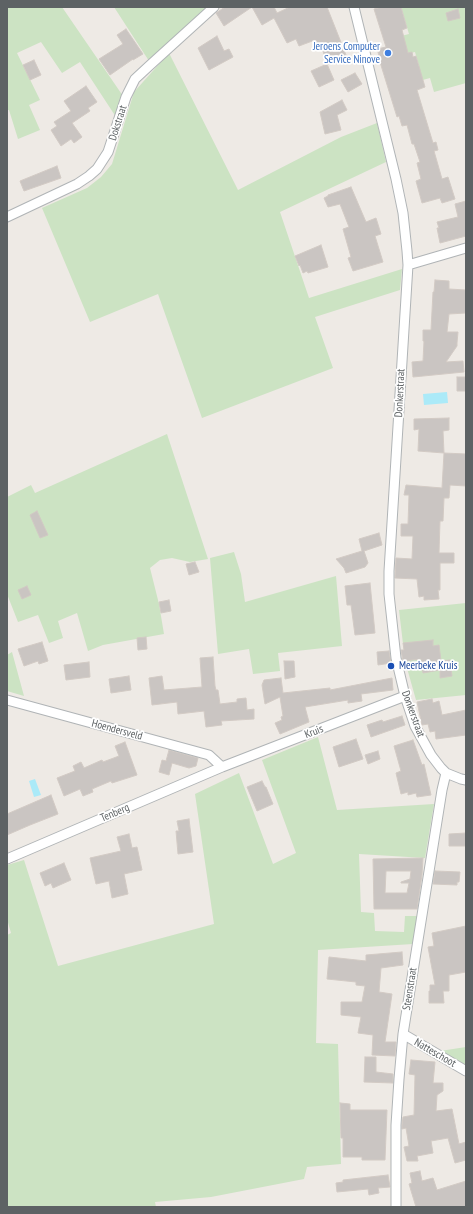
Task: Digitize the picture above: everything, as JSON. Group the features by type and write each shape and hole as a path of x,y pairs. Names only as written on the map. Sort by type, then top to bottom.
{"street":[{"name":"Dokstraat","path":"7,217 77,184 97,169 108,152 126,97 136,79 214,7"},
{"name":"Donkerstraat","path":"354,7 396,178 403,213 408,265 389,572 389,594 396,658 405,696 416,726 431,755 446,773"},
{"path":"408,265 466,248"},
{"name":"Kruis","path":"222,767 405,696"},
{"name":"Hoendersveld","path":"7,700 209,755 222,767"},
{"name":"Tenberg","path":"7,859 222,767"},
{"path":"446,773 466,780"},
{"name":"Steenstraat","path":"396,1207 396,1125 403,1034 446,773"},
{"name":"Natteschoot","path":"403,1034 466,1071"}],"green space":[{"path":"7,7 62,7 123,96 116,117 80,62 62,73 41,42 17,53 40,100 29,105 40,130 18,139 9,110 7,110"},
{"path":"114,7 209,7 149,61"},
{"path":"401,7 466,7 466,83 434,92 430,78 419,81 419,66 415,52 406,54 401,36 409,34"},
{"path":"169,53 238,190 341,137 377,123 386,162 280,212 309,298 402,269 400,290 315,317 333,368 202,418 158,294 90,322 42,208 87,188 101,177 112,164 134,92"},
{"path":"167,434 208,559 190,562 172,558 160,560 150,568 159,604 164,634 103,645 88,651 77,613 58,621 63,638 49,643 38,615 18,622 7,594 7,497 31,485 35,493"},
{"path":"234,552 241,574 245,602 336,576 342,646 278,653 280,671 253,674 249,649 218,654 210,558"},
{"path":"466,603 466,695 416,700 405,661 399,610"},
{"path":"12,652 24,696 7,691 7,655"},
{"path":"318,737 337,810 434,804 425,858 359,854 361,912 374,913 375,931 404,932 405,916 418,916 413,944 318,950 316,1043 338,1044 341,1164 307,1167 304,1179 211,1197 155,1202 156,1207 7,1207 7,935 11,933 7,919 7,865 24,860 58,966 214,924 195,794 239,773 273,864 296,853 262,760"},
{"path":"466,1047 466,1065 440,1051"}],"water":[{"path":"447,392 448,403 424,405 423,394"},
{"path":"35,779 41,795 34,797 29,781"}],"building":[{"path":"225,7 252,7 224,26 216,13"},
{"path":"252,7 274,7 277,13 290,7 327,7 346,55 328,64 320,44 317,46 315,40 299,46 296,39 287,43 274,18 262,25"},
{"path":"383,7 401,7 407,28 402,30 408,53 412,52 413,57 416,56 425,87 417,90 433,143 436,142 438,150 434,151 442,179 448,177 455,199 442,203 440,198 422,203 416,181 421,179 417,163 420,162 414,144 412,144 407,125 402,126 399,116 397,117 377,49 386,47 374,9"},
{"path":"458,9 460,18 448,21 446,13"},
{"path":"126,29 143,54 110,75 99,59 123,44 117,35"},
{"path":"217,36 224,51 229,49 233,57 209,70 198,48"},
{"path":"34,60 41,75 30,80 23,65"},
{"path":"327,64 334,80 319,87 311,71"},
{"path":"355,73 362,84 348,92 341,80"},
{"path":"86,86 97,102 88,108 90,111 72,123 82,137 74,143 71,139 61,146 51,130 57,126 54,122 71,111 64,101"},
{"path":"342,100 347,110 337,115 341,130 325,134 320,112"},
{"path":"57,166 61,178 24,191 20,181"},
{"path":"351,187 366,222 376,218 381,234 375,236 383,262 353,271 348,258 351,257 343,229 349,227 340,204 328,207 324,198 328,195"},
{"path":"466,201 466,236 440,243 437,222 458,217 455,204"},
{"path":"321,245 328,267 303,273 295,256"},
{"path":"435,280 449,281 449,289 466,290 466,313 449,314 447,332 458,332 457,346 446,362 463,361 464,372 413,377 412,362 423,361 423,330 431,330"},
{"path":"457,377 466,377 466,391 457,391"},
{"path":"449,418 449,430 443,431 444,453 418,451 419,429 414,430 414,419"},
{"path":"444,453 466,454 466,486 450,485 449,498 444,498 443,521 440,521 439,553 454,553 454,563 440,563 440,590 438,590 439,599 424,600 424,596 419,597 417,579 395,578 396,558 412,559 413,536 401,536 401,524 408,524 409,495 404,495 406,485 442,488"},
{"path":"37,511 48,535 40,538 30,515"},
{"path":"379,533 382,545 364,551 368,563 365,567 346,573 344,568 336,559 362,551 359,539"},
{"path":"195,562 199,572 189,575 186,564"},
{"path":"370,583 375,633 355,635 351,605 347,605 345,586"},
{"path":"27,586 31,595 22,599 18,590"},
{"path":"169,600 171,611 161,613 159,602"},
{"path":"146,637 147,649 138,650 137,638"},
{"path":"433,640 433,646 439,645 441,661 450,660 452,676 440,678 440,670 423,673 421,659 403,661 401,650 404,650 403,643"},
{"path":"42,642 48,661 39,664 38,661 24,666 18,649"},
{"path":"389,651 391,663 378,665 377,652"},
{"path":"213,657 215,686 216,690 218,690 220,704 237,702 237,699 246,698 247,710 254,709 254,719 221,721 222,725 206,727 204,711 178,714 177,702 152,705 149,678 162,676 164,690 202,687 200,658"},
{"path":"284,661 294,661 295,677 285,679"},
{"path":"89,662 90,677 66,680 64,665"},
{"path":"129,676 131,690 111,693 109,679"},
{"path":"281,678 283,693 330,688 330,690 392,678 393,690 361,694 362,701 348,703 348,700 305,707 309,722 280,734 275,723 282,720 281,717 283,716 280,697 265,704 262,685 264,680"},
{"path":"432,699 433,703 439,701 442,715 466,710 466,735 436,739 435,731 430,732 428,724 422,725 417,702"},
{"path":"402,716 405,725 371,737 367,725"},
{"path":"356,739 363,759 339,767 333,747"},
{"path":"413,740 422,765 424,764 431,795 417,797 416,793 408,795 408,792 401,794 396,773 401,771 394,746"},
{"path":"125,742 137,775 112,783 111,781 92,789 93,792 83,796 80,789 64,796 57,778 75,771 73,766 81,762 84,768 102,760 103,762 119,756 115,746"},
{"path":"169,750 198,758 196,766 189,768 172,763 169,775 159,772 162,760 166,761"},
{"path":"378,751 380,759 368,764 365,755"},
{"path":"262,781 273,804 257,811 247,787"},
{"path":"51,795 58,814 7,835 7,814"},
{"path":"189,819 193,852 178,854 176,831 179,831 177,821"},
{"path":"466,833 466,846 449,846 449,834"},
{"path":"129,834 132,848 137,847 142,870 124,874 128,894 112,898 109,881 96,884 90,858 121,851 117,837"},
{"path":"423,858 417,909 374,909 373,859","holes":["386,871 411,871 410,879 401,882 409,883 407,893 385,893"]},
{"path":"64,863 71,880 53,888 51,883 45,886 40,873"},
{"path":"435,871 460,872 459,882 457,882 457,885 433,884"},
{"path":"466,926 466,972 449,975 449,991 443,991 444,1003 429,1003 430,985 435,985 428,947 434,946 432,933"},
{"path":"402,952 403,965 381,968 379,992 392,994 385,1042 396,1042 395,1056 372,1055 373,1035 358,1033 361,1017 341,1015 341,1002 362,1002 365,986 356,985 356,982 327,979 329,957 366,961 366,955"},
{"path":"365,1057 376,1057 376,1072 393,1074 393,1083 364,1082"},
{"path":"411,1060 435,1062 433,1083 443,1083 443,1091 437,1095 436,1111 452,1109 459,1144 466,1142 466,1160 455,1163 448,1138 431,1141 433,1153 417,1156 418,1161 407,1161 404,1147 409,1146 406,1128 402,1129 402,1125 403,1117 414,1115 415,1075 409,1074"},
{"path":"340,1103 350,1104 350,1110 387,1110 385,1160 362,1160 362,1157 343,1157"},
{"path":"420,1171 422,1181 433,1178 437,1190 466,1181 466,1207 416,1207 409,1184 412,1183 410,1173"},
{"path":"388,1175 390,1187 378,1188 379,1193 369,1195 368,1189 337,1192 336,1183 343,1182 343,1180"}],"place":[{"name":"Jeroens Computer Service Ninove","path":"388,53"},
{"name":"Meerbeke Kruis","path":"391,666"}]}
